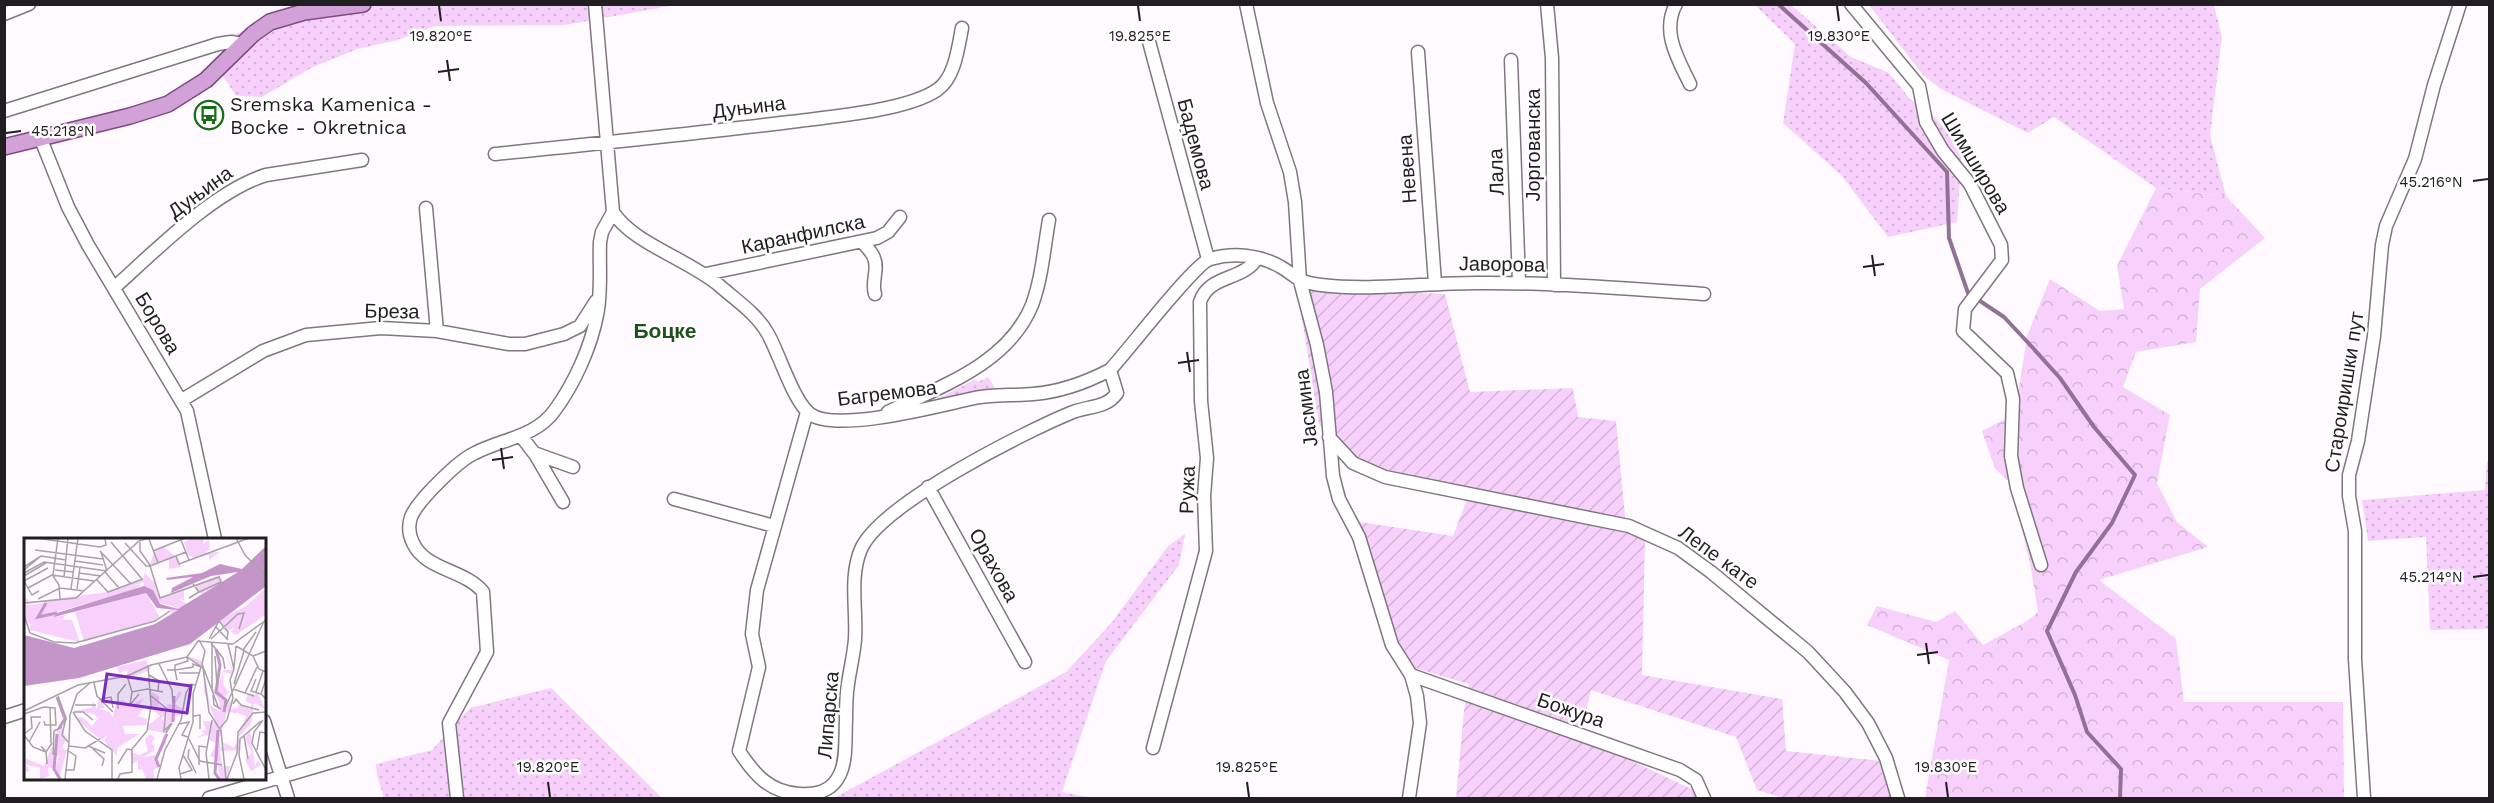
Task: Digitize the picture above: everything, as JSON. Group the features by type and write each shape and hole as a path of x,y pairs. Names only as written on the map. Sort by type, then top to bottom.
{"main road":[{"path":"4,147 130,116 168,104 198,86 260,27 279,17 363,4"}],"street":[{"path":"4,14 29,4"},
{"path":"595,4 613,212 631,232 706,274 753,313 767,332 792,387 807,412"},
{"name":"Јасмина","path":"1246,4 1267,103 1290,172 1296,213 1300,281 1317,345 1326,392 1333,476 1339,499 1359,537 1392,645 1411,675 1417,696 1420,723 1409,798"},
{"name":"Јоргованска","path":"1547,4 1552,58 1554,285"},
{"path":"1676,4 1669,29 1673,48 1690,84"},
{"name":"Шимширова","path":"1851,4 1919,86 1926,122 1943,151 1970,184 2001,245 2002,260 1984,287 1965,309 1963,330 2007,373 2013,399 2012,456 2017,488 2041,565"},
{"name":"Староиришки пут","path":"2364,798 2355,659 2355,531 2349,496 2349,475 2358,441 2374,336 2382,245 2386,226 2415,159 2434,85 2460,4"},
{"name":"Дуњина","path":"495,154 848,114 920,99 939,89 949,75 962,28"},
{"name":"Бадемова","path":"1148,38 1208,259"},
{"path":"4,111 218,44 231,42 243,44"},
{"name":"Невена","path":"1418,52 1435,283"},
{"name":"Лала","path":"1511,60 1519,283"},
{"name":"Борова","path":"40,137 68,207 187,411 216,538"},
{"name":"Дуњина","path":"114,288 195,218 245,183 266,175 362,160"},
{"path":"426,208 437,331"},
{"path":"457,798 449,723 487,652 483,592 477,584 435,564 416,549 409,524 412,514 454,467 473,453 521,436 545,421 562,399 585,354 598,313 602,232 613,212"},
{"name":"Каранфилска","path":"706,274 878,238 888,232 900,217"},
{"path":"877,418 969,372 1005,347 1021,327 1032,305 1039,282 1049,220"},
{"path":"862,242 874,257 876,265 872,287 874,294"},
{"path":"1208,259 1230,255 1257,258 1282,268 1300,281"},
{"name":"Ружа","path":"1152,748 1206,551 1204,496 1207,458 1201,400 1200,302 1207,288 1249,268 1257,258"},
{"name":"Багремова","path":"807,412 826,420 877,418 996,394 1034,394 1092,380 1110,370 1190,276 1208,259"},
{"name":"Јаворова","path":"1300,281 1333,286 1377,287 1435,283 1519,283 1704,294"},
{"name":"Бреза","path":"182,400 264,351 306,335 381,328 437,331 509,344 525,344 564,334 580,326 598,297"},
{"name":"Липарска","path":"807,412 757,590 752,634 759,667 739,751 760,778 771,787 798,794 822,793 832,786 842,771 848,685 855,639 856,573 861,548 876,528 928,487 1046,425 1074,412 1112,400 1117,393 1110,370"},
{"path":"521,436 534,453 563,502"},
{"name":"Лепе кате","path":"1329,437 1353,463 1385,477 1629,526 1677,548 1711,572 1808,652 1845,692 1868,723 1886,758 1898,798"},
{"path":"534,453 573,467"},
{"name":"Орахова","path":"928,487 1025,662"},
{"path":"674,499 774,526"},
{"name":"Божура","path":"1411,675 1680,770 1696,780 1704,798"},
{"path":"4,717 24,711"},
{"path":"266,728 288,798"},
{"path":"209,798 345,758"}],"green space":[{"path":"299,5 675,5 565,25 435,26 394,41 357,49 311,68 262,97 236,96 222,74 243,48 233,36"},
{"path":"1755,5 1791,5 1851,57 1889,73 1910,99 1931,113 1962,149 1957,222 1888,237 1842,176 1783,123 1795,44"},
{"path":"1869,5 2214,5 2222,37 2210,135 2226,196 2156,188 2054,117 2028,133 1941,89 1923,75"},
{"path":"2156,188 2226,196 2265,238 2200,289 2196,342 2136,352 2123,387 2170,415 2157,483 2177,522 2208,547 2099,580 2176,639 2184,702 2343,702 2344,798 1925,798 1949,660 1867,625 1877,606 1936,622 1955,611 1983,645 2027,621 2038,612 2012,484 1995,469 1982,431 2015,414 2027,336 2050,279 2100,311 2124,309 2117,266"},
{"path":"1297,288 1445,294 1470,392 1573,388 1578,417 1616,421 1626,526 1645,537 1642,675 1782,699 1786,751 1882,761 1898,798 1783,798 1757,790 1736,737 1591,690 1580,737 1711,798 1456,798 1464,711 1469,684 1415,668 1388,626 1360,522 1453,536 1470,491 1347,460 1319,424"},
{"path":"988,377 995,388 937,399 976,379 978,382"},
{"path":"2489,461 2489,640 2488,629 2430,630 2426,537 2368,541 2362,500 2485,490 2487,462"},
{"path":"1185,534 1179,565 1106,661 1062,792 1093,798 834,798 1066,672 1113,621 1168,546"},
{"path":"551,688 662,798 384,798 376,764 432,750 470,708"}],"waterway":[{"path":"1778,4 1866,83 1947,172 1949,238 1968,293 2004,317 2033,348 2060,378 2094,427 2135,475 2112,523 2076,572 2047,631 2075,695 2087,732 2121,769 2120,798"}],"place":[{"name":"Sremska Kamenica - Bocke - Okretnica","path":"209,115"}],"district":[{"name":"Боцке","path":"665,330"}]}
